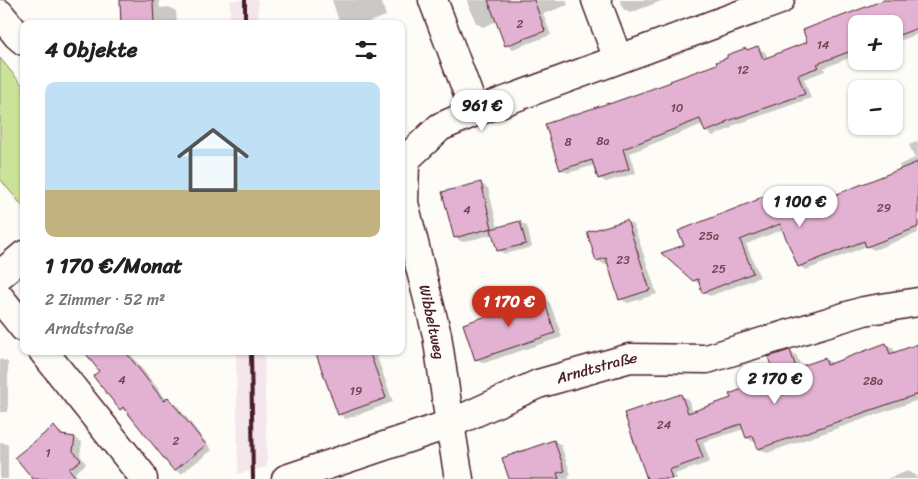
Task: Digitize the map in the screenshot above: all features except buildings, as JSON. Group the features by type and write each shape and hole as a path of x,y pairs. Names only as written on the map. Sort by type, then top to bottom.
{"street":[{"path":"433,0 475,112"},
{"path":"596,0 618,59"},
{"name":"Wibbeltweg","path":"405,160 440,126 763,3"},
{"path":"0,14 20,38"},
{"name":"Wibbeltweg","path":"405,207 437,335 460,479"},
{"path":"0,275 20,259"},
{"path":"0,298 20,323"},
{"name":"Arndtstraße","path":"286,479 450,424 538,384 630,358 707,359 864,311 918,302"},
{"path":"46,355 144,479"}],"shaded area":[{"path":"230,0 258,0 258,20 230,20"},
{"path":"236,355 264,355 267,467 238,474"}],"green space":[{"path":"0,58 20,82 20,203 0,179"}],"railway":[{"path":"245,0 245,20"},
{"path":"251,355 253,479"}]}
